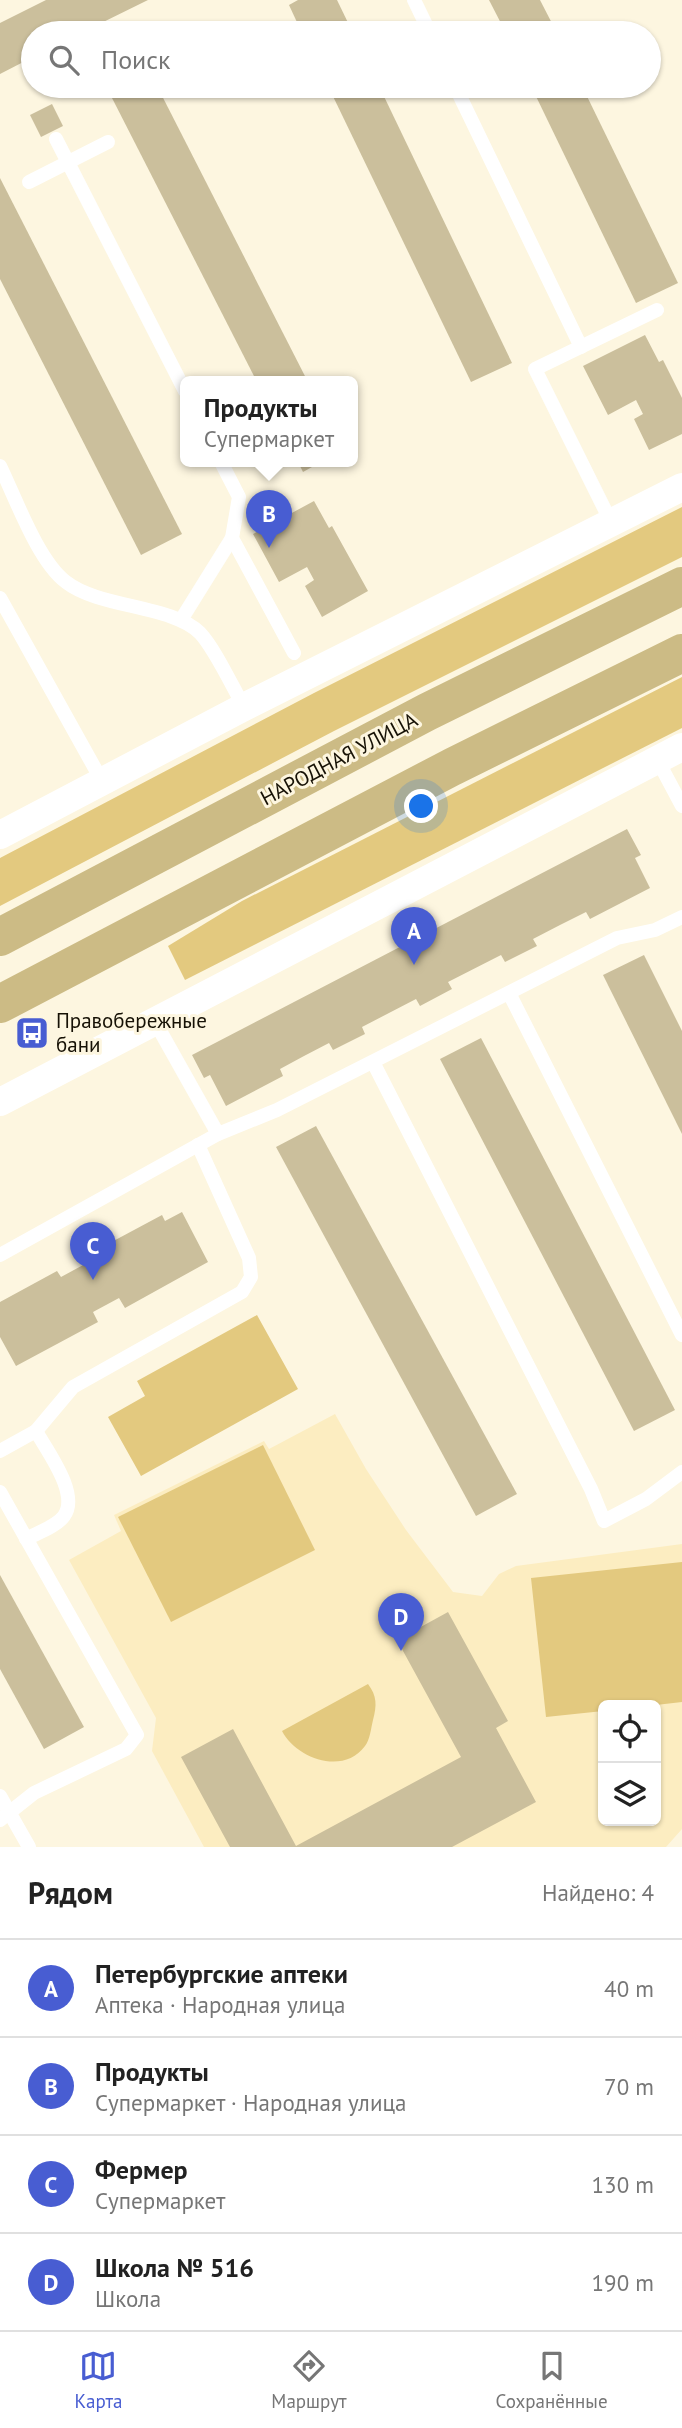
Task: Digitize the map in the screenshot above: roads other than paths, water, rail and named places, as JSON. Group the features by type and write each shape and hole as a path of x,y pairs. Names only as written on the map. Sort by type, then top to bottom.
{"main road":[{"name":"НАРОДНАЯ УЛИЦА","path":"0,937 427,712 682,586"},
{"path":"0,1004 452,766 682,653"}],"street":[{"path":"0,835 244,707 682,488"},
{"path":"0,1101 670,753"}],"lane":[{"path":"414,0 424,21"},
{"path":"461,98 581,347"},
{"path":"56,139 180,381"},
{"path":"29,182 108,142"},
{"path":"611,522 535,369 657,310"},
{"path":"0,466 48,564 66,583 87,593 181,620 200,633 244,707"},
{"path":"181,620 232,538 239,497 224,467"},
{"path":"232,538 294,653"},
{"path":"0,598 102,781"},
{"path":"670,753 682,806"},
{"path":"0,1255 218,1134 276,1110 617,938 655,930 681,919"},
{"path":"509,993 682,1335"},
{"path":"154,1020 218,1134"},
{"path":"373,1062 591,1489 604,1521 646,1499 682,1472"},
{"path":"0,1451 36,1431 73,1387 242,1292 251,1277 249,1258 198,1144"},
{"path":"26,1539 63,1518 68,1508 67,1488 36,1431"},
{"path":"0,1492 136,1735 126,1749 34,1793 4,1816"},
{"path":"0,1796 4,1816 29,1847"}],"place":[{"name":"Продукты","path":"269,548"},
{"name":"Петербургские аптеки","path":"414,965"},
{"name":"Правобережные бани","path":"32,1033"},
{"name":"Фермер","path":"93,1280"},
{"name":"Школа № 516","path":"401,1651"}]}
